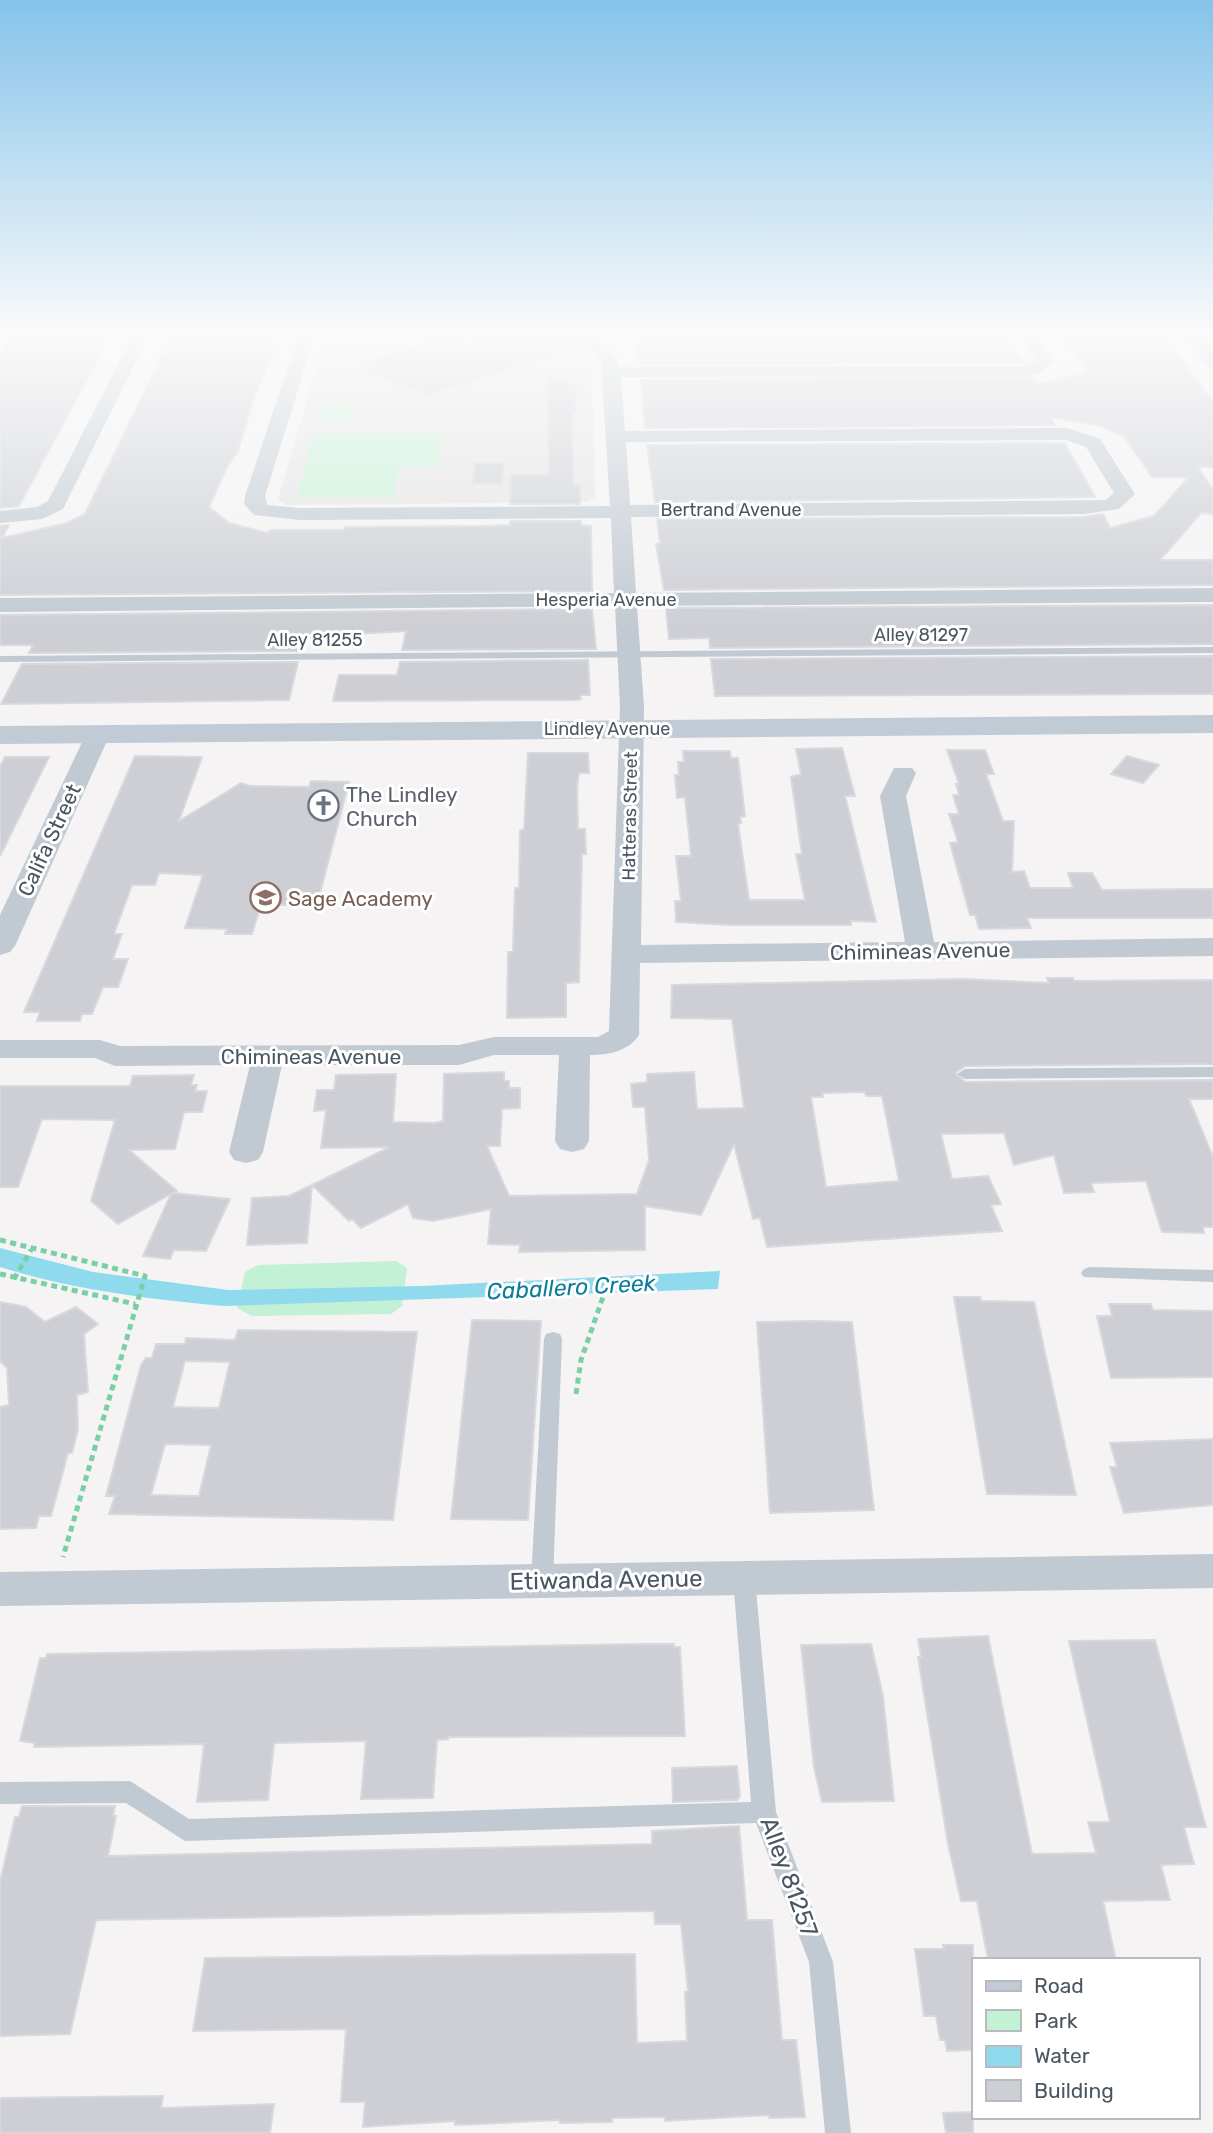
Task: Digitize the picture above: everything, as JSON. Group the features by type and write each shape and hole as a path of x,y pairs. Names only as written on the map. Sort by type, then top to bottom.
{"main road":[{"name":"Lindley Avenue","path":"0,735 1213,724"}],"street":[{"path":"0,517 42,513 56,505 93,431"},
{"name":"Bertrand Avenue","path":"276,431 255,496 254,504 261,511 300,514 1073,508 1112,505 1125,494 1103,464 1093,443 1084,438 1050,432 616,437"},
{"name":"Hatteras Street","path":"616,431 630,654 632,729 625,1031 621,1038"},
{"name":"Hesperia Avenue","path":"0,605 1213,595"},
{"name":"Califa Street","path":"0,946 98,734"},
{"path":"903,774 893,796 921,951"},
{"name":"Chimineas Avenue","path":"627,954 1213,947"},
{"name":"Chimineas Avenue","path":"0,1049 100,1049 115,1056 458,1055 494,1046 575,1047 604,1045 621,1038"},
{"path":"572,1141 575,1047"},
{"path":"246,1152 268,1056"},
{"name":"Etiwanda Avenue","path":"0,1589 1213,1571"}],"lane":[{"name":"Alley 81297","path":"630,654 1213,650"},
{"name":"Alley 81255","path":"0,659 630,654"},
{"path":"965,1074 1213,1072"},
{"path":"1090,1273 1213,1276"},
{"path":"542,1581 553,1339"},
{"name":"Alley 81257","path":"744,1578 764,1812 821,1962 838,2133"},
{"path":"0,1793 130,1792 184,1830 764,1812"}],"path":[{"path":"0,1240 31,1250 145,1276 54,1589"},
{"path":"14,1279 31,1250"},
{"path":"0,1274 135,1304"},
{"path":"575,1398 581,1360 611,1274"}],"shaded area":[{"path":"298,431 593,431 595,498 585,502 287,505 278,500"}],"green space":[{"path":"443,433 439,467 399,468 394,497 297,497 314,434"},
{"path":"396,1261 407,1268 402,1306 391,1314 252,1316 237,1308 245,1272 258,1265"}],"water":[{"name":"Caballero Creek","path":"0,1248 93,1272 228,1290 422,1286 720,1271 718,1289 224,1306 111,1293 55,1282 0,1267"}],"building":[{"path":"0,431 59,431 19,506 0,508"},
{"path":"126,431 244,431 238,451 227,467 209,507 229,523 268,533 270,530 344,530 345,527 483,526 510,525 510,521 581,521 581,525 591,526 592,591 0,595 0,526 9,525 2,538 67,523 85,514"},
{"path":"549,431 572,431 573,485 580,485 580,504 510,504 511,475 549,475"},
{"path":"1111,431 1213,431 1213,467 1198,467 1213,490 1213,514 1201,513 1160,560 1213,560 1213,585 664,590 656,544 660,544 657,519 1084,517 1103,514 1110,528 1154,516 1189,477 1152,477 1124,436"},
{"path":"1065,443 1095,497 655,502 647,445"},
{"path":"475,463 503,463 502,483 473,484"},
{"path":"1213,605 1213,644 710,648 709,638 669,639 666,608"},
{"path":"592,609 596,649 402,650 406,631 304,637 301,651 29,653 33,645 0,645 0,615"},
{"path":"1213,656 1213,694 715,696 711,659"},
{"path":"588,660 590,695 580,695 581,699 576,700 333,701 339,675 397,675 400,662"},
{"path":"298,662 289,700 1,704 22,664"},
{"path":"842,748 855,796 845,796 876,922 851,921 851,925 732,925 676,922 675,901 681,901 676,856 691,856 685,797 677,798 675,775 679,775 678,762 684,762 683,751 730,751 731,758 738,758 745,816 740,817 741,823 738,824 749,900 805,900 796,854 802,854 791,777 801,774 796,749"},
{"path":"947,750 985,750 994,774 986,774 1003,821 1014,821 1012,872 1024,871 1030,888 1073,888 1068,873 1092,873 1102,890 1213,889 1213,918 1027,918 1031,928 979,929 975,915 970,915 950,843 958,842 949,814 959,814 953,795 959,795 956,784 959,784"},
{"path":"528,753 588,753 589,773 579,773 577,788 578,829 585,829 586,854 582,854 579,982 566,983 566,1017 507,1018 508,952 513,952 515,888 519,888 520,830 524,830"},
{"path":"135,756 202,757 179,821 241,783 250,786 309,787 311,781 349,782 317,905 261,905 252,934 225,934 227,929 185,928 203,875 159,873 155,885 132,885 114,934 122,934 113,959 128,959 118,987 103,987 92,1014 82,1014 80,1021 37,1021 40,1012 24,1012"},
{"path":"1127,756 1159,765 1143,783 1111,774"},
{"path":"5,757 49,757 0,856 0,766"},
{"path":"1047,978 1073,978 1074,981 1213,980 1213,1064 965,1066 955,1073 965,1082 1213,1080 1213,1099 1189,1099 1213,1157 1213,1227 1203,1227 1204,1233 1162,1232 1146,1181 1091,1183 1094,1192 1064,1193 1054,1155 1014,1165 1004,1133 941,1134 952,1179 988,1176 1001,1204 991,1205 1002,1231 767,1247 760,1218 753,1219 734,1144 701,1215 645,1206 645,1250 519,1252 520,1245 488,1244 491,1209 433,1221 413,1218 408,1204 361,1228 352,1219 349,1221 312,1185 307,1243 247,1245 252,1198 289,1196 390,1147 321,1148 326,1110 314,1111 317,1090 334,1090 336,1075 396,1074 393,1122 434,1123 443,1121 444,1074 504,1072 504,1081 509,1081 509,1088 520,1088 520,1108 502,1109 500,1146 487,1146 509,1196 637,1194 649,1160 645,1107 633,1107 631,1084 647,1082 647,1074 694,1072 697,1109 744,1108 732,1019 671,1018 672,985 964,979 1049,983","holes":["865,1092 866,1096 882,1096 899,1181 826,1187 811,1097 823,1097 822,1093"]},
{"path":"194,1075 191,1085 197,1085 195,1091 207,1091 202,1112 184,1112 175,1149 129,1150 177,1191 174,1193 230,1199 206,1251 174,1250 170,1259 143,1256 171,1194 118,1224 91,1201 115,1120 42,1119 18,1187 0,1187 0,1086 130,1086 133,1076"},
{"path":"954,1297 980,1297 981,1301 1034,1302 1076,1495 987,1494"},
{"path":"0,1302 26,1307 45,1322 76,1307 98,1324 84,1334 88,1392 77,1395 78,1429 72,1453 68,1453 51,1516 39,1516 36,1528 0,1529 0,1407 9,1405 7,1368 0,1361"},
{"path":"1109,1304 1151,1304 1153,1310 1213,1311 1213,1377 1111,1378 1097,1316 1112,1316"},
{"path":"472,1320 541,1321 528,1520 451,1519"},
{"path":"757,1322 852,1322 874,1510 770,1513"},
{"path":"238,1330 417,1332 393,1520 109,1514 115,1496 106,1496 141,1365 146,1358 152,1358 156,1344 185,1344 186,1338 235,1340","holes":["185,1361 230,1362 219,1408 173,1407","165,1444 211,1445 199,1496 151,1495"]},
{"path":"1213,1439 1213,1505 1124,1513 1110,1467 1117,1467 1110,1443"},
{"path":"988,1636 1032,1854 1096,1853 1088,1822 1110,1822 1069,1641 1155,1640 1206,1827 1184,1827 1194,1864 1161,1865 1170,1900 1103,1901 1116,1958 988,1958 977,1901 961,1901 948,1844 918,1657 921,1657 918,1639"},
{"path":"674,1644 674,1647 680,1647 685,1736 448,1737 437,1740 433,1798 361,1799 366,1741 274,1743 268,1800 197,1802 204,1744 34,1747 35,1743 20,1741 40,1658 46,1658 47,1654"},
{"path":"871,1644 883,1696 894,1801 822,1802 814,1767 801,1645"},
{"path":"737,1766 740,1796 737,1800 673,1802 672,1768"},
{"path":"22,1806 115,1806 113,1816 116,1816 108,1856 652,1844 652,1831 739,1826 747,1920 772,1920 782,2040 796,2040 805,2117 769,2118 769,2115 665,2121 665,2117 612,2118 612,2122 560,2123 560,2120 455,2125 455,2121 363,2127 365,2102 341,2102 346,2029 193,2031 205,1958 635,1954 637,2043 687,2041 685,1992 688,1992 681,1924 655,1924 654,1911 96,1920 70,2034 0,2036 0,1882 15,1817 19,1817"},
{"path":"943,1945 973,1945 972,2050 947,2051 945,2040 940,2040 936,2016 924,2016 915,1949 944,1949"},
{"path":"163,2096 161,2108 274,2104 270,2133 0,2133 0,2098"},
{"path":"972,2112 973,2133 946,2133 943,2113"}],"place":[{"name":"The Lindley Church","path":"323,806"},
{"name":"Sage Academy","path":"265,898"}]}
